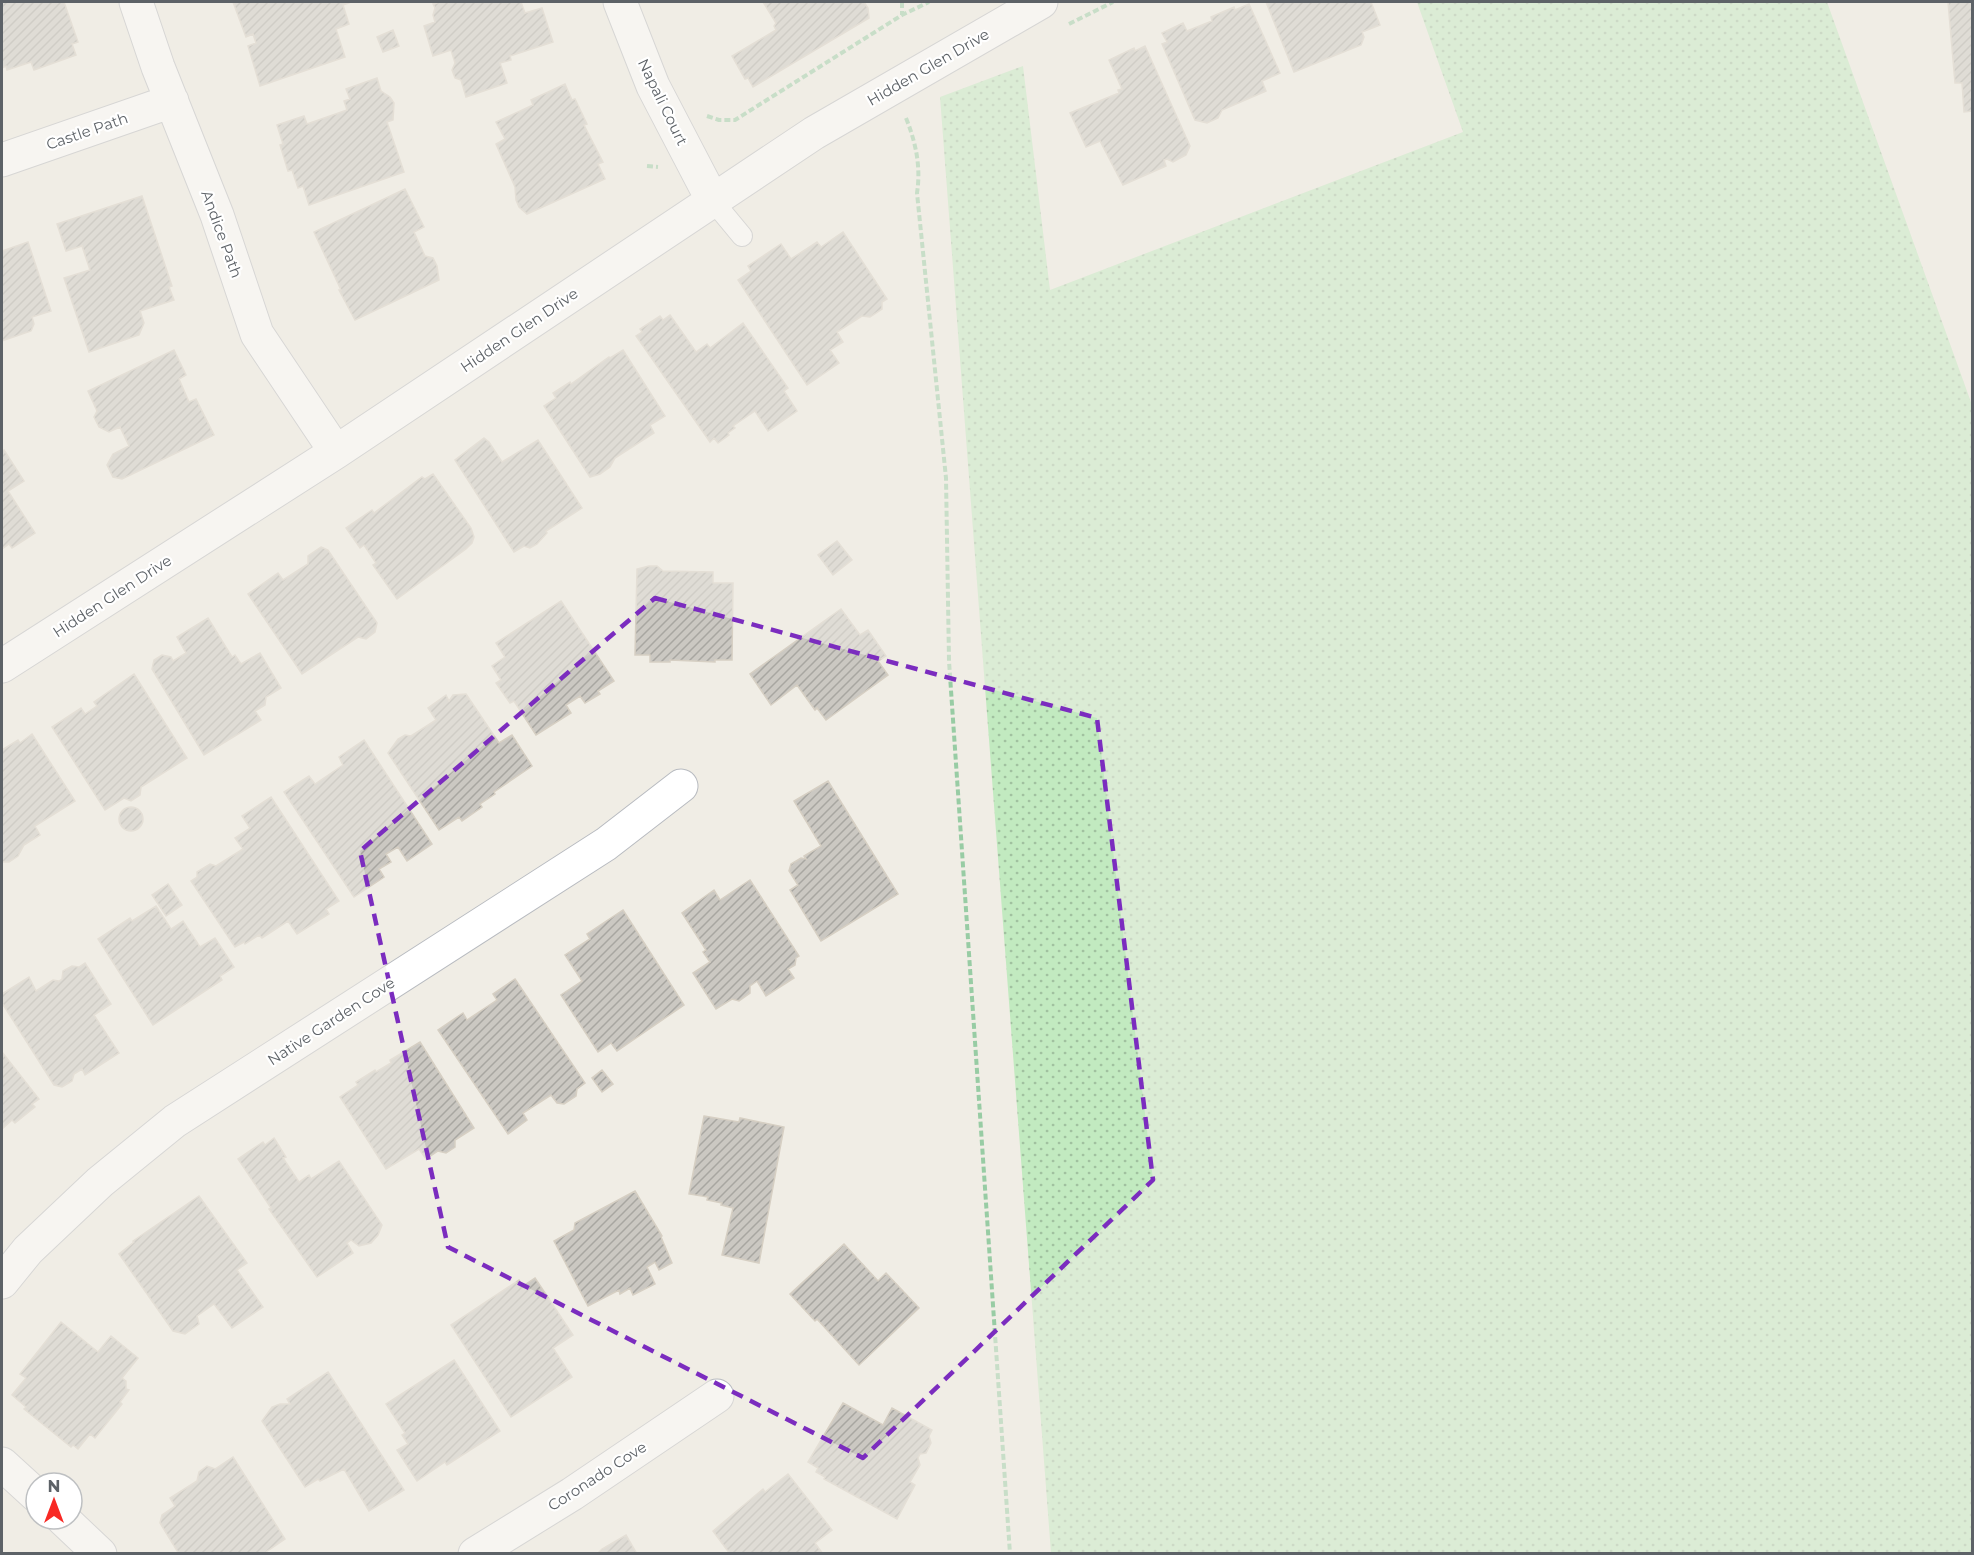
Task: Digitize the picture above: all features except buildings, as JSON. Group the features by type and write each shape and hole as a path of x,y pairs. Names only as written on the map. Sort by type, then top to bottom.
{"street":[{"name":"Andice Path","path":"136,2 217,215 257,334 336,452"},
{"name":"Napali Court","path":"620,2 653,86 712,201"},
{"name":"Hidden Glen Drive","path":"2,666 336,452 814,133 1041,2"},
{"name":"Castle Path","path":"2,160 172,101"},
{"name":"Native Garden Cove","path":"2,1281 28,1250 100,1182 175,1121 606,844 681,786"},
{"name":"Coronado Cove","path":"475,1554 572,1494 717,1396"},
{"path":"2,1464 24,1484"},
{"path":"76,1531 100,1554"}],"lane":[{"path":"712,201 742,236"}],"path":[{"path":"902,2 902,15"},
{"path":"702,114 719,120 735,120 902,15 929,2"},
{"path":"904,112 915,141 920,176 917,194 946,478 949,661 1010,1554"}],"highlighted area":[{"path":"655,598 1097,718 1153,1180 863,1458 448,1247 360,851"}],"green space":[{"path":"1417,2 1827,2 1972,405 1972,1553 1051,1553 940,97 1023,66 1050,290 1463,132"}]}
